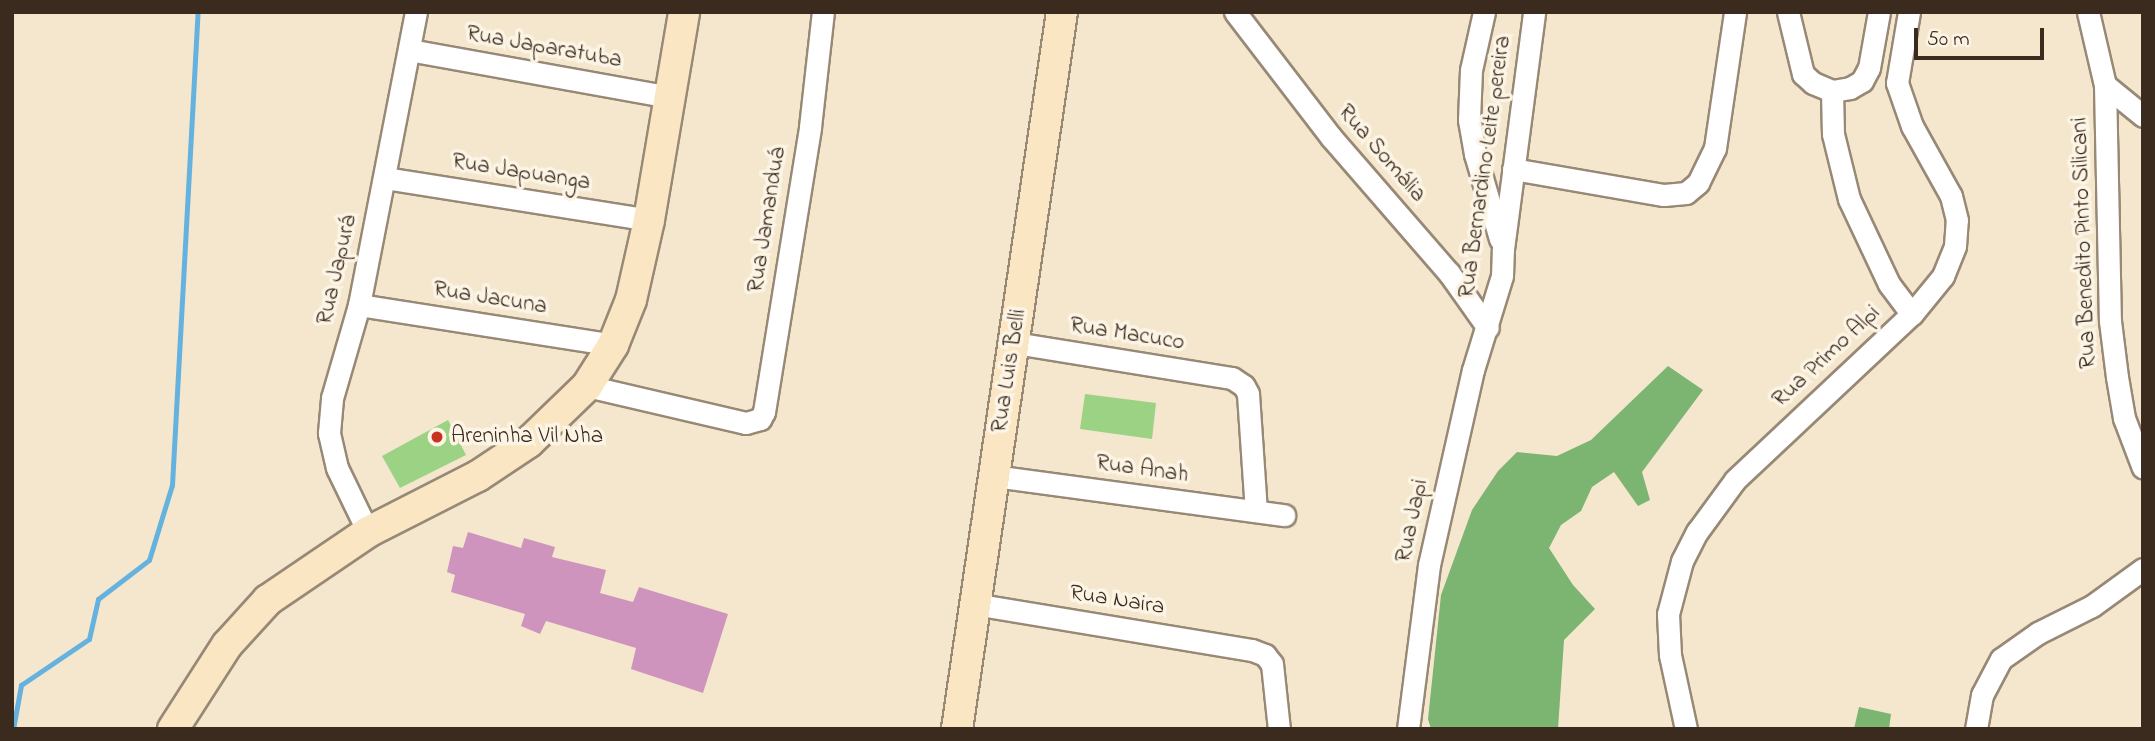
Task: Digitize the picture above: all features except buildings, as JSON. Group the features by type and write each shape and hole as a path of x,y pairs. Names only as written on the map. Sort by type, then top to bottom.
{"main road":[{"path":"173,729 227,645 268,600 368,532 478,476 529,442 587,386 613,345 631,300 649,220 684,12"},
{"name":"Rua Luis Belli","path":"957,729 1062,12"}],"street":[{"name":"Rua Japurá","path":"368,532 337,468 329,433 332,398 359,305 416,12"},
{"name":"Rua Jamanduá","path":"587,386 746,423 760,419 764,412 810,127 823,12"},
{"name":"Rua Somália","path":"1235,12 1331,137 1449,273 1488,328"},
{"path":"1484,12 1471,70 1469,120 1475,154 1503,249"},
{"name":"Rua Bernardino Leite pereira","path":"1488,328 1502,276 1503,249 1534,12"},
{"path":"1513,169 1664,195 1686,194 1698,183 1714,148 1735,12"},
{"path":"1788,12 1803,74 1813,83 1832,91 1850,88 1862,81 1869,68 1878,12"},
{"name":"Rua Primo Alpi","path":"1686,729 1670,655 1668,614 1682,561 1692,542 1712,508 1735,480 1912,314 1943,276 1955,246 1957,220 1951,196 1912,126 1897,83 1909,12"},
{"name":"Rua Benedito Pinto Silicani","path":"2088,12 2105,85 2110,321 2124,418 2143,468"},
{"name":"Rua Japaratuba","path":"410,50 669,97"},
{"path":"2105,85 2143,116"},
{"path":"1832,91 1833,134 1849,199 1876,261 1912,314"},
{"name":"Rua Japuanga","path":"385,178 649,220"},
{"name":"Rua Jacuna","path":"359,305 613,345"},
{"name":"Rua Japi","path":"1408,729 1429,565 1473,370 1488,328"},
{"name":"Rua Macuco","path":"1015,343 1232,378 1244,386 1248,394 1256,511"},
{"name":"Rua Anah","path":"993,476 1284,515"},
{"path":"1976,729 1982,695 2001,659 2038,633 2092,606 2143,569"},
{"name":"Rua Naira","path":"974,604 1252,650 1265,655 1272,664 1279,729"}],"green space":[{"path":"1668,366 1703,390 1642,472 1650,500 1638,506 1614,472 1592,487 1581,511 1561,525 1549,548 1573,585 1595,609 1564,640 1558,729 1431,729 1428,719 1441,595 1472,510 1498,471 1517,452 1557,456 1591,440"},
{"path":"1085,394 1156,403 1152,439 1080,429"},
{"name":"Areninha Vil Nha","path":"448,420 466,455 400,488 382,456"},
{"path":"1859,707 1891,714 1889,729 1854,729"}],"waterway":[{"path":"13,729 21,685 89,639 98,599 149,560 172,485 198,12"}],"place":[{"name":"Areninha Vil Nha","path":"437,437"}]}
